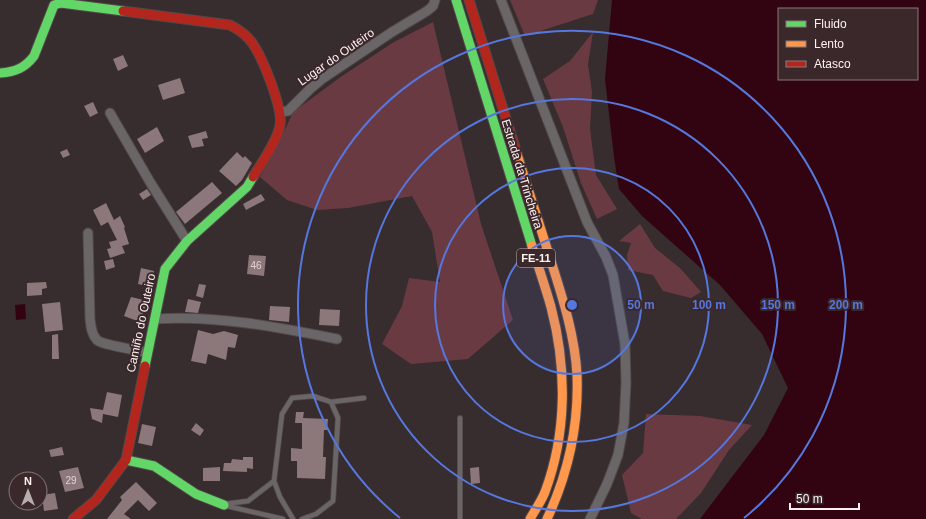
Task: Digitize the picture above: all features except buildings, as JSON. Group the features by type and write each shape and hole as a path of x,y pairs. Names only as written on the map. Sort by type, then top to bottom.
{"main road":[{"name":"Estrada da Trincheira","path":"456,0 551,308 559,344 563,382 562,417 556,451 544,494 530,519"},
{"name":"Estrada da Trincheira","path":"469,0 564,302 572,336 577,376 577,412 571,454 566,474 558,498 547,519"},
{"path":"4,73 23,69 29,64 34,56 54,6 57,3 219,23 230,25 242,31 253,44 264,67 280,112"},
{"name":"Camiño do Outeiro","path":"126,460 165,269 187,241 247,187 270,150 280,126 280,112"},
{"path":"73,519 91,505 109,486 126,460 154,466 196,494 224,505"}],"street":[{"path":"501,0 585,215 606,257 613,275 625,344 626,383 624,423 618,455 607,484 590,519"},
{"name":"Lugar do Outeiro","path":"280,112 288,111 310,88 392,32 427,11 433,6 435,1"},
{"path":"110,113 150,182 187,241"},
{"path":"88,233 90,319 93,334 99,342 147,353"},
{"path":"155,319 180,317 201,318 292,330 338,339"}],"lane":[{"path":"293,519 280,497 274,481 282,414 292,398 313,396 331,402 364,398"},
{"path":"302,519 316,514 333,502 338,418 331,402"},
{"path":"460,418 460,519"},
{"path":"224,505 248,501 274,481"},
{"path":"224,505 283,519"}],"shaded area":[{"path":"510,0 598,0 593,14 525,36"},
{"path":"612,0 926,0 926,519 700,519 764,435 788,388 762,334 720,285 642,216 619,189 605,79"},
{"path":"433,22 481,224 513,320 468,359 411,364 382,344 402,306 409,278 440,282 432,232 412,196 348,208 317,210 287,200 260,177 279,143 293,112 342,76 394,42"},
{"path":"593,32 588,64 592,92 590,129 596,175 617,209 597,219 581,183 563,127 543,79 570,61"},
{"path":"640,224 655,248 680,268 701,292 691,298 663,291 653,275 628,270 627,255 631,243 619,241"},
{"path":"25,304 26,319 16,320 15,305"},
{"path":"646,414 700,416 752,425 729,450 701,493 676,519 642,519 631,513 622,475 643,453"}],"traffic: fast":[{"path":"456,0 532,246"},
{"path":"0,73 19,69 27,64 34,56 54,5 61,3 123,11"},
{"path":"145,366 165,269 187,241 247,187 253,177"},
{"path":"126,460 154,466 196,494 224,505"}],"traffic: slow":[{"path":"517,154 559,287 571,330 576,360 576,413 571,449 561,485 547,519"},
{"path":"530,519 545,492 552,470 561,424 562,400 560,353 556,330 551,307 532,246"}],"traffic: jam":[{"path":"469,0 517,154"},
{"path":"123,11 230,25 243,33 251,41 262,61 271,84 280,117 279,131 276,138 253,177"},
{"path":"73,519 96,500 126,460 145,366"}]}
